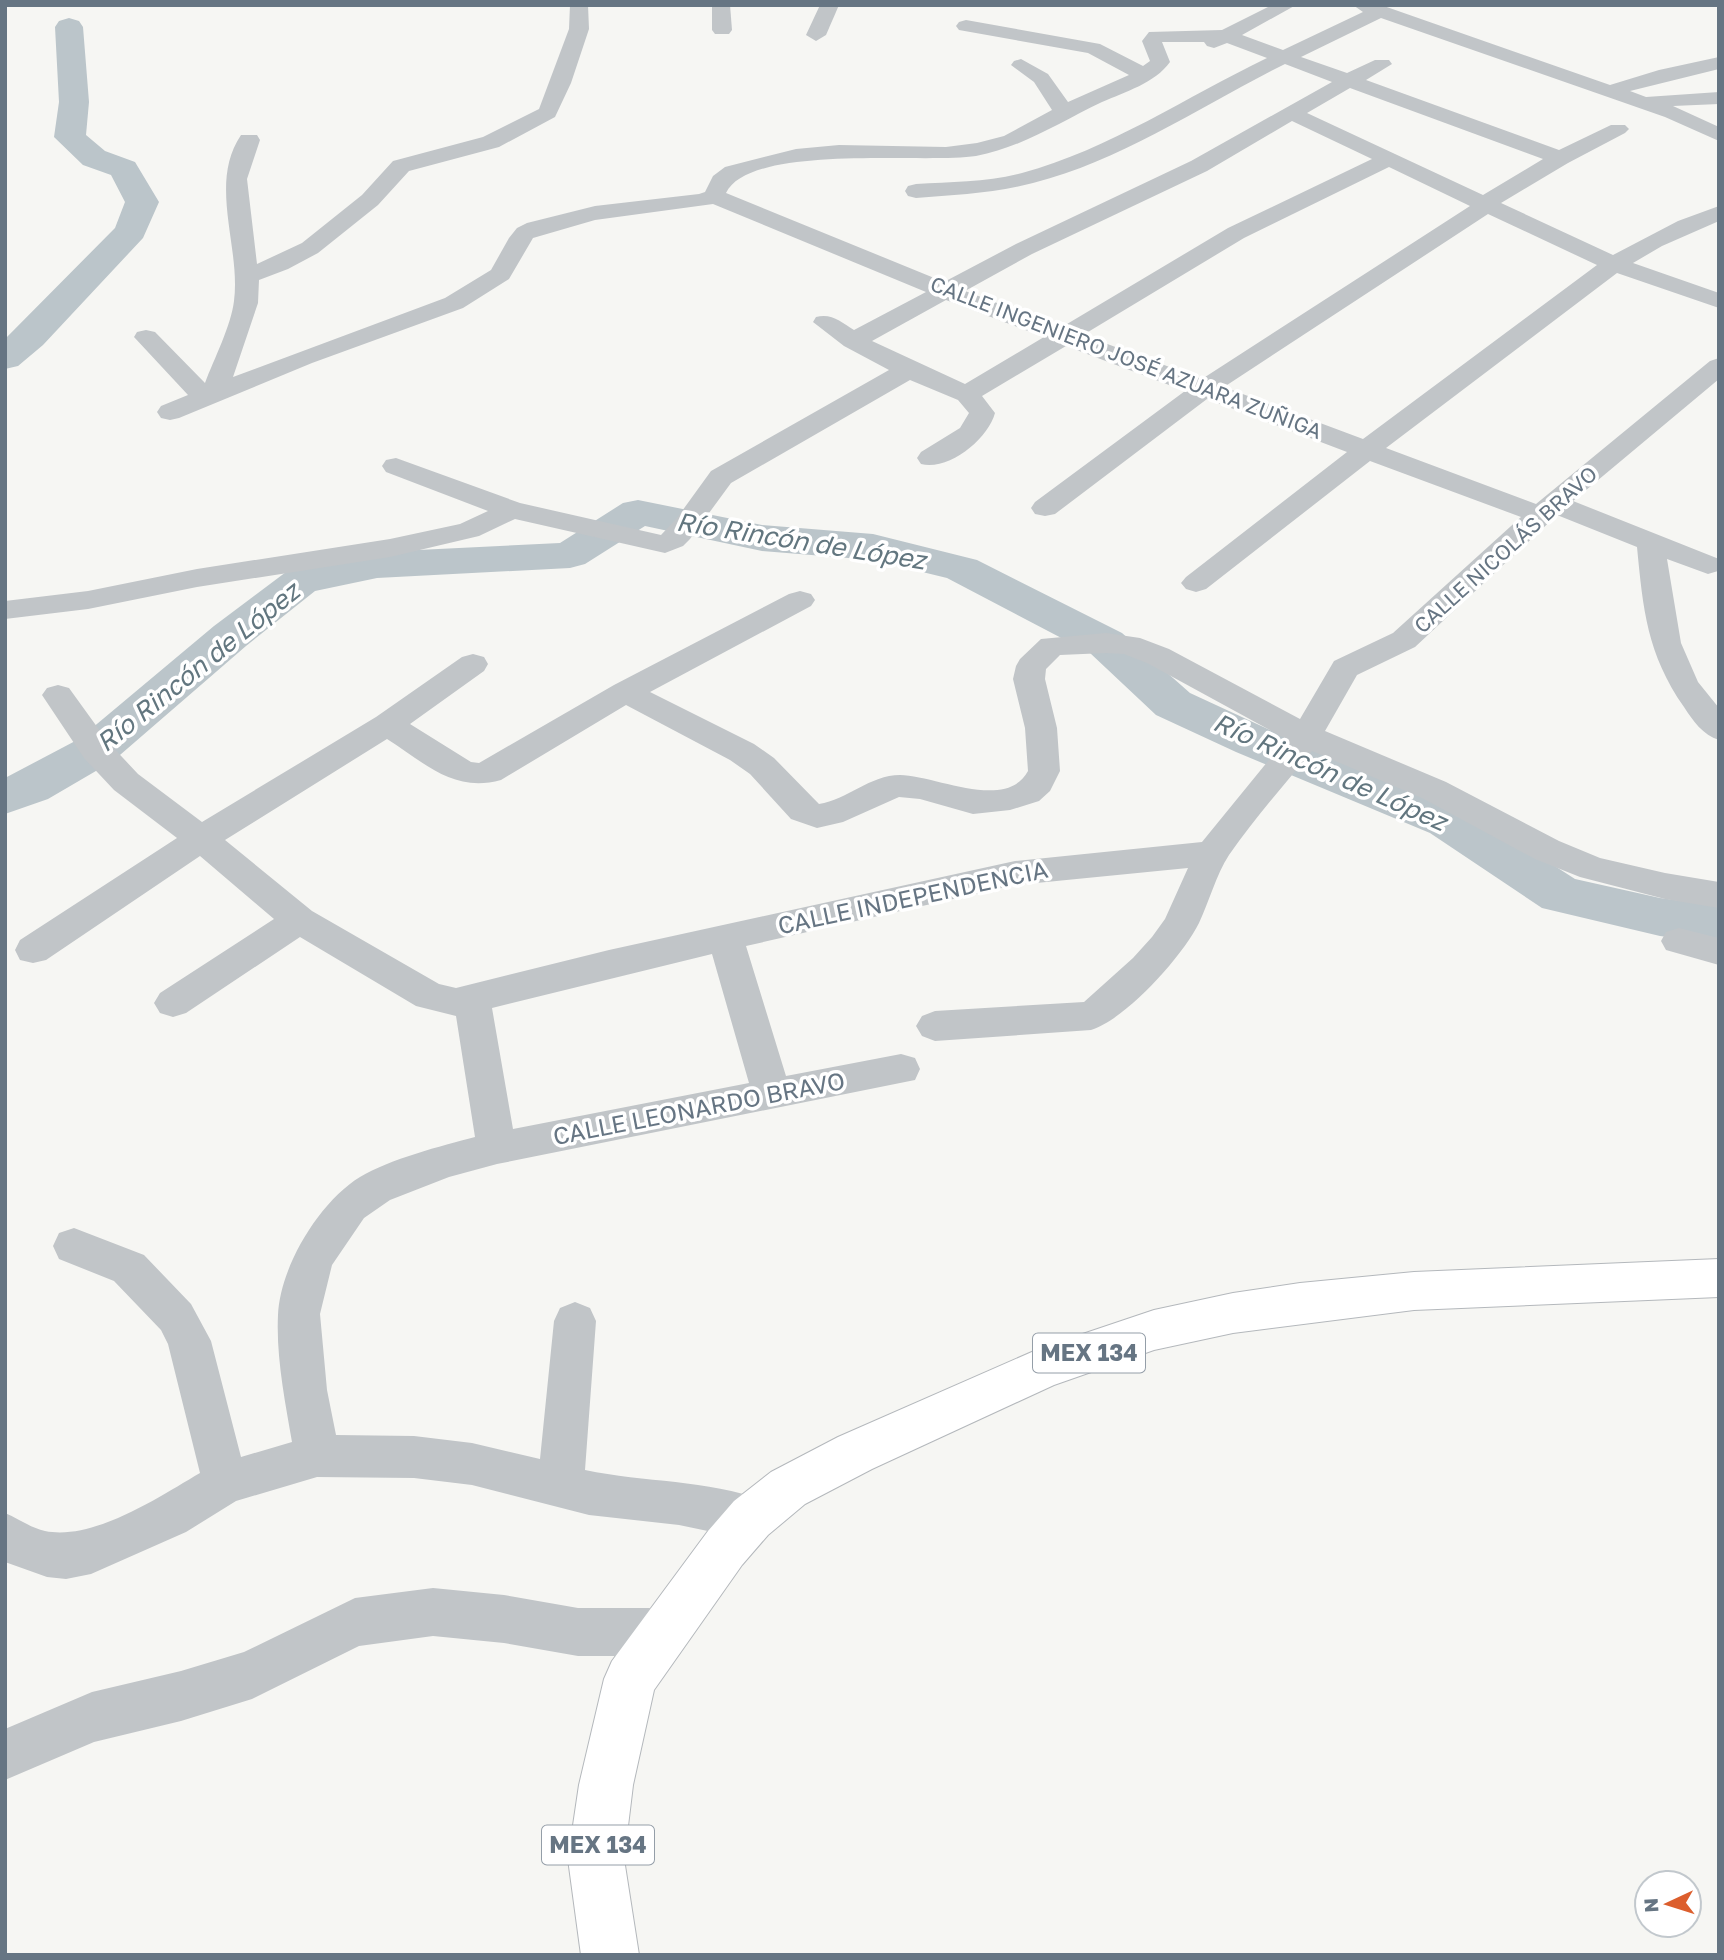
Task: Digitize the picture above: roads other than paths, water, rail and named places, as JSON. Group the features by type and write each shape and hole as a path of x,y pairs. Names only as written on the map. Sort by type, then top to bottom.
{"main road":[{"name":"MEX 134","path":"610,1955 596,1859 606,1785 630,1679 661,1632 751,1518 788,1488 855,1453 1041,1369 1154,1330 1246,1311 1414,1291 1719,1278"}],"street":[{"path":"247,276 281,264 310,248 370,200 401,166 483,144 548,113 579,29 579,5"},
{"path":"721,5 722,30"},
{"path":"816,35 830,5"},
{"path":"1191,54 1287,5"},
{"path":"916,191 995,185 1078,162 1129,139 1284,56 1313,45 1371,8 1672,113 1719,135"},
{"path":"1002,32 1007,11"},
{"path":"966,26 1093,48 1145,75"},
{"path":"170,412 454,303 489,284 501,274 517,243 525,233 535,228 595,213 672,205 713,196 721,181 733,172 796,155 839,151 933,153 977,149 1020,137 1064,112 1145,75 1160,62 1152,41 1156,36 1226,36 1560,158"},
{"path":"1611,91 1666,74 1719,63"},
{"path":"853,341 1095,214 1199,166 1382,64"},
{"path":"1021,65 1041,78 1064,112"},
{"path":"1639,102 1719,98"},
{"path":"1291,113 1611,263 1719,301"},
{"path":"1045,508 1205,389 1478,211 1485,203 1560,158 1618,129"},
{"path":"209,395 246,303 247,276 236,179 249,140"},
{"path":"967,394 1237,233 1387,160"},
{"name":"CALLE INGENIERO JOSÉ AZUARA ZUÑIGA","path":"713,196 946,292 1061,336 1367,449 1651,542 1708,565"},
{"path":"1196,583 1611,263 1683,225 1719,213"},
{"path":"825,323 906,371 967,394 982,413 978,425 931,458"},
{"path":"146,337 209,395"},
{"name":"CALLE NICOLÁS BRAVO","path":"1306,736 1345,667 1404,640 1548,509 1719,366"},
{"path":"396,466 512,510 646,541 671,542 683,530 699,502 721,477 906,371"},
{"path":"5,610 88,600 197,578 390,548 469,530 512,510"},
{"path":"1651,542 1661,636 1679,681 1719,729"},
{"path":"387,724 463,772 479,774 498,769 625,692 800,600"},
{"path":"625,692 742,752 762,766 803,811 817,816 831,814 886,788 899,786 912,786 973,802 1010,799 1027,793 1038,783 1044,771 1041,728 1029,679 1031,666 1052,646 1093,643 1129,645 1158,656 1306,736 1434,790 1547,850 1592,868 1665,886 1719,894"},
{"path":"33,950 201,839 387,724 473,664"},
{"name":"CALLE INDEPENDENCIA","path":"58,695 96,750 126,782 201,839 299,920 429,996 456,1002 573,972 1014,873 1172,859 1213,852"},
{"path":"934,1026 1091,1016 1096,1013 1146,968 1165,946 1180,925 1213,852 1306,736"},
{"path":"173,1003 299,920"},
{"path":"726,939 772,1095"},
{"path":"1679,941 1719,952"},
{"path":"472,999 497,1148"},
{"name":"CALLE LEONARDO BRAVO","path":"317,1456 305,1390 299,1314 304,1287 314,1258 350,1206 376,1188 432,1166 497,1148 901,1069"},
{"path":"74,1246 129,1268 176,1317 189,1341 225,1483"},
{"path":"561,1485 575,1321"},
{"path":"5,1536 26,1548 47,1554 66,1556 91,1551 170,1516 225,1483 317,1456 426,1458 472,1464 589,1493 679,1503 751,1518"},
{"path":"5,1755 92,1717 181,1696 252,1674 355,1622 433,1612 504,1619 578,1632 661,1632"}],"waterway":[{"name":"Río Rincón de López","path":"5,358 30,337 131,231 142,202 124,169 94,158 70,137 74,102 69,27"},
{"name":"Río Rincón de López","path":"5,797 31,787 96,750 230,636 301,581 377,565 570,555 638,512 762,538 873,547 962,569 1106,643 1173,704 1253,741 1448,821 1560,895 1660,917 1719,925"}]}
